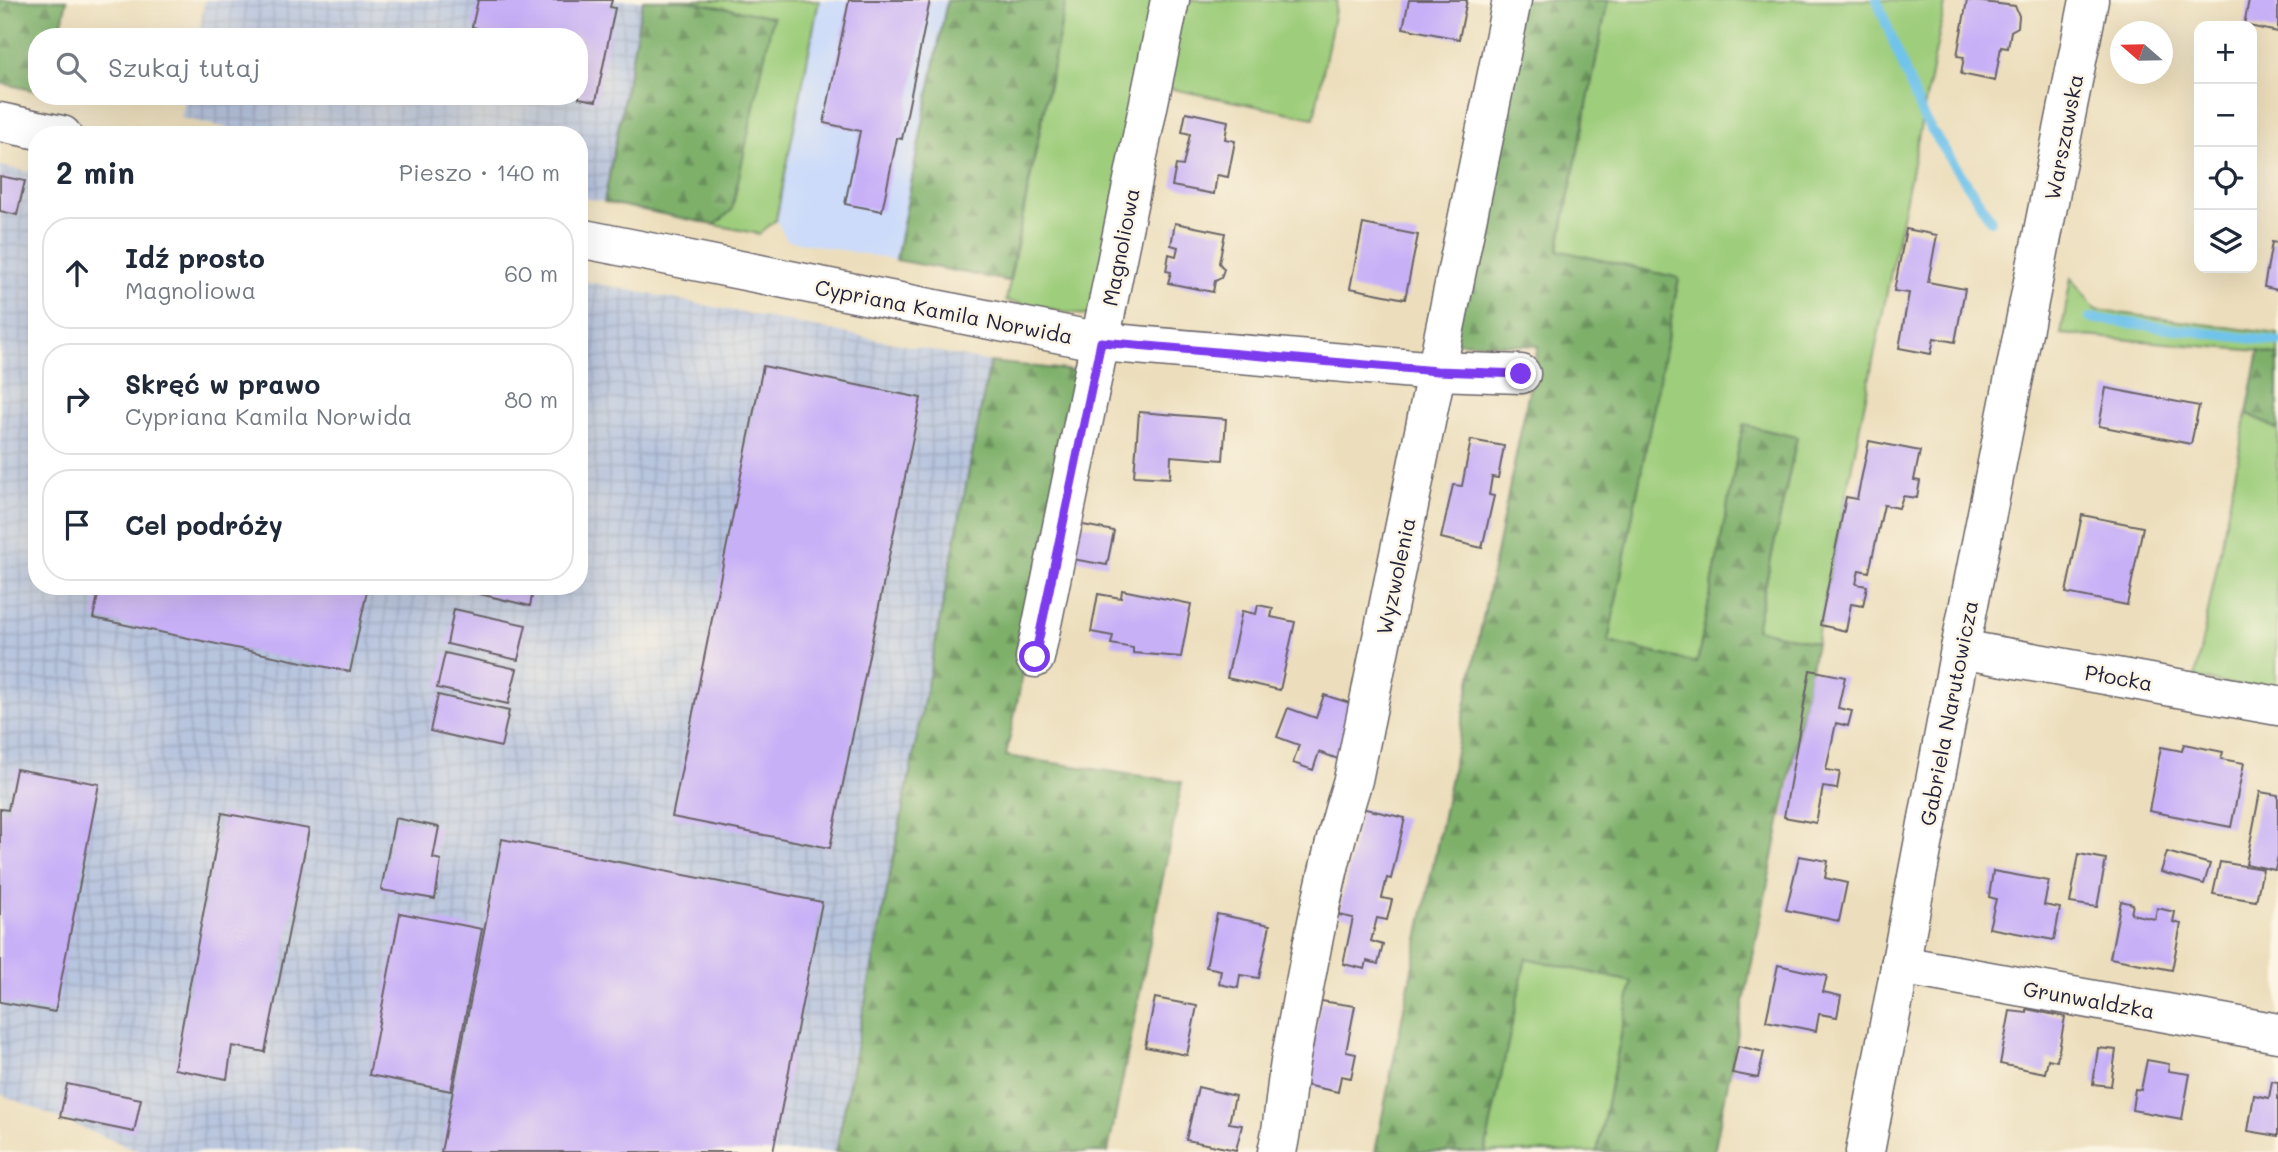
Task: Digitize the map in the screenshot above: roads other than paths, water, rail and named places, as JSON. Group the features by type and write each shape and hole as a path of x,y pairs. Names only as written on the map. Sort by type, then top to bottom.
{"street":[{"name":"Magnoliowa","path":"1035,657 1170,0"},
{"name":"Wyzwolenia","path":"1278,1152 1286,1111 1290,1066 1337,831 1353,780 1512,0"},
{"name":"Warszawska","path":"2036,274 2090,0"},
{"path":"0,122 28,128"},
{"name":"Cypriana Kamila Norwida","path":"588,240 1101,342 1437,371 1521,374"},
{"name":"Gabriela Narutowicza","path":"1864,1152 1960,649 2036,274"},
{"name":"Płocka","path":"1960,649 2278,706"},
{"name":"Grunwaldzka","path":"1900,965 2278,1033"}],"waterway":[{"path":"1877,0 1923,117 1991,220"},
{"path":"2090,318 2278,342"}]}
